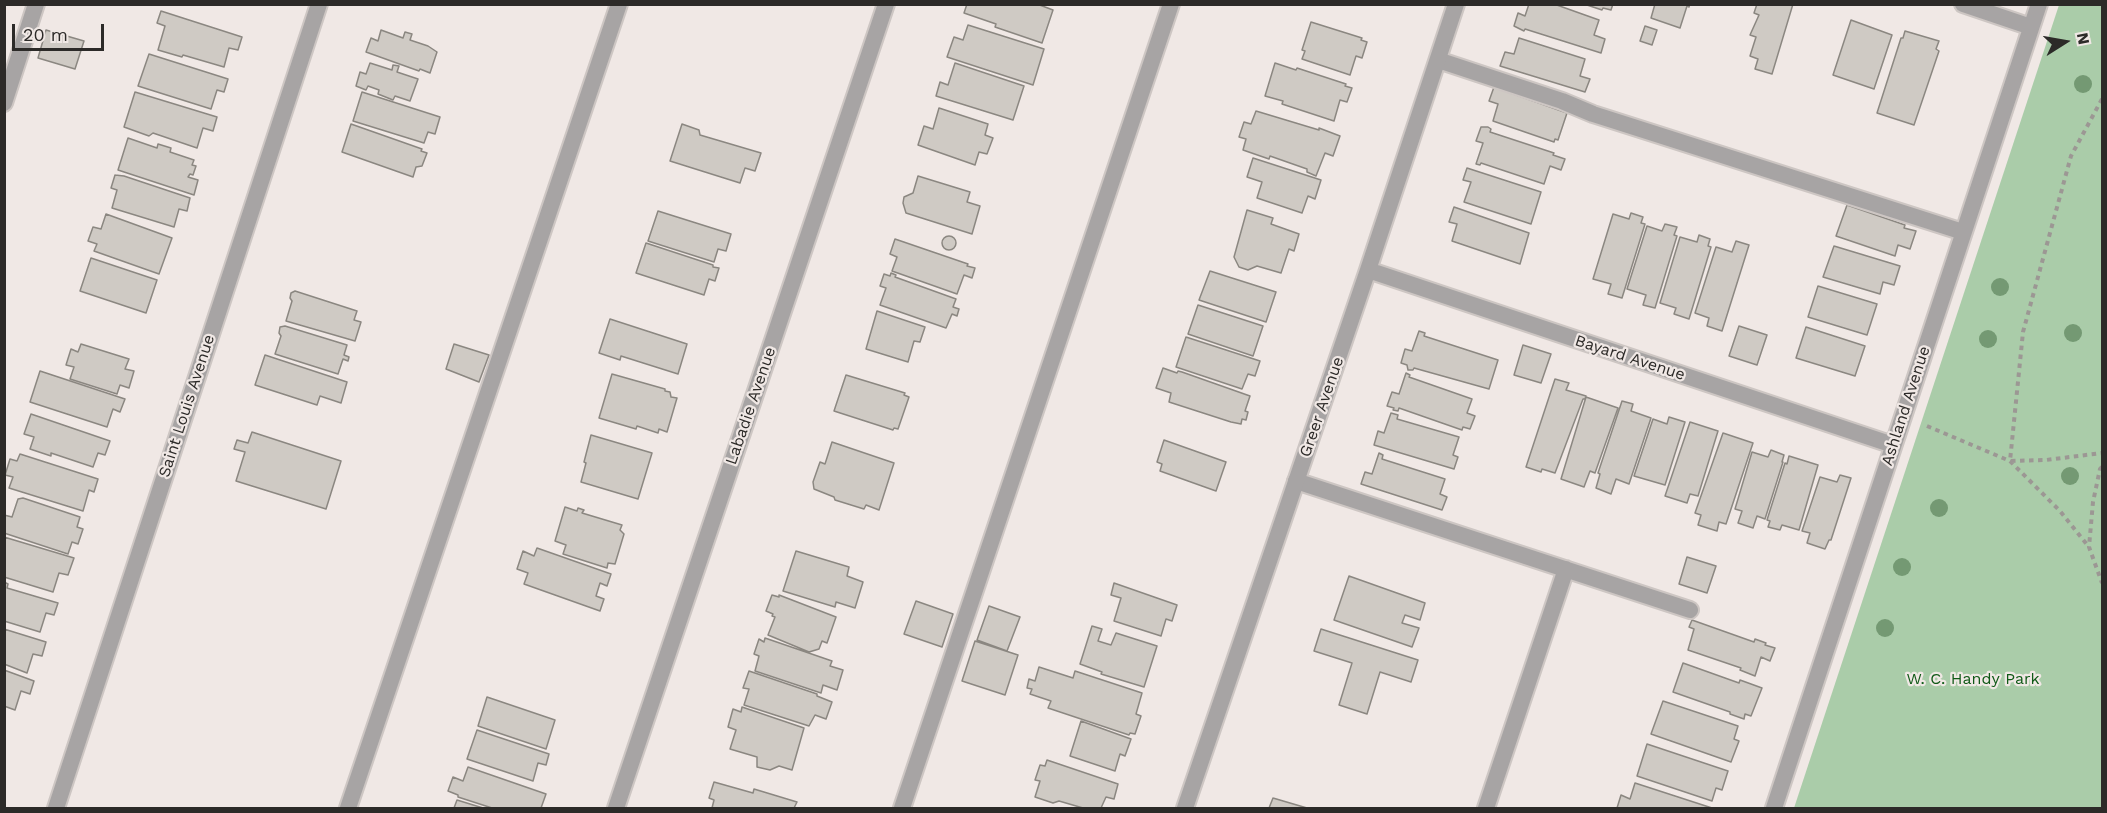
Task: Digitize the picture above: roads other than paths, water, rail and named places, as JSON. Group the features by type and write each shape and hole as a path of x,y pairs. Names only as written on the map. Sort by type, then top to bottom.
{"street":[{"path":"4,103 36,4"},
{"name":"Saint Louis Avenue","path":"56,808 319,4"},
{"path":"348,808 619,4"},
{"name":"Labadie Avenue","path":"616,808 886,4"},
{"path":"902,808 1171,4"},
{"name":"Greer Avenue","path":"1185,808 1456,4"},
{"path":"1963,4 2031,27"},
{"name":"Ashland Avenue","path":"1774,808 2039,4"},
{"path":"1438,60 1593,114 1963,232"},
{"name":"Bayard Avenue","path":"1368,270 1893,446"},
{"path":"1296,481 1690,610"},
{"path":"1486,808 1566,569"}],"park label":[{"name":"W. C. Handy Park","path":"1973,679"}]}
